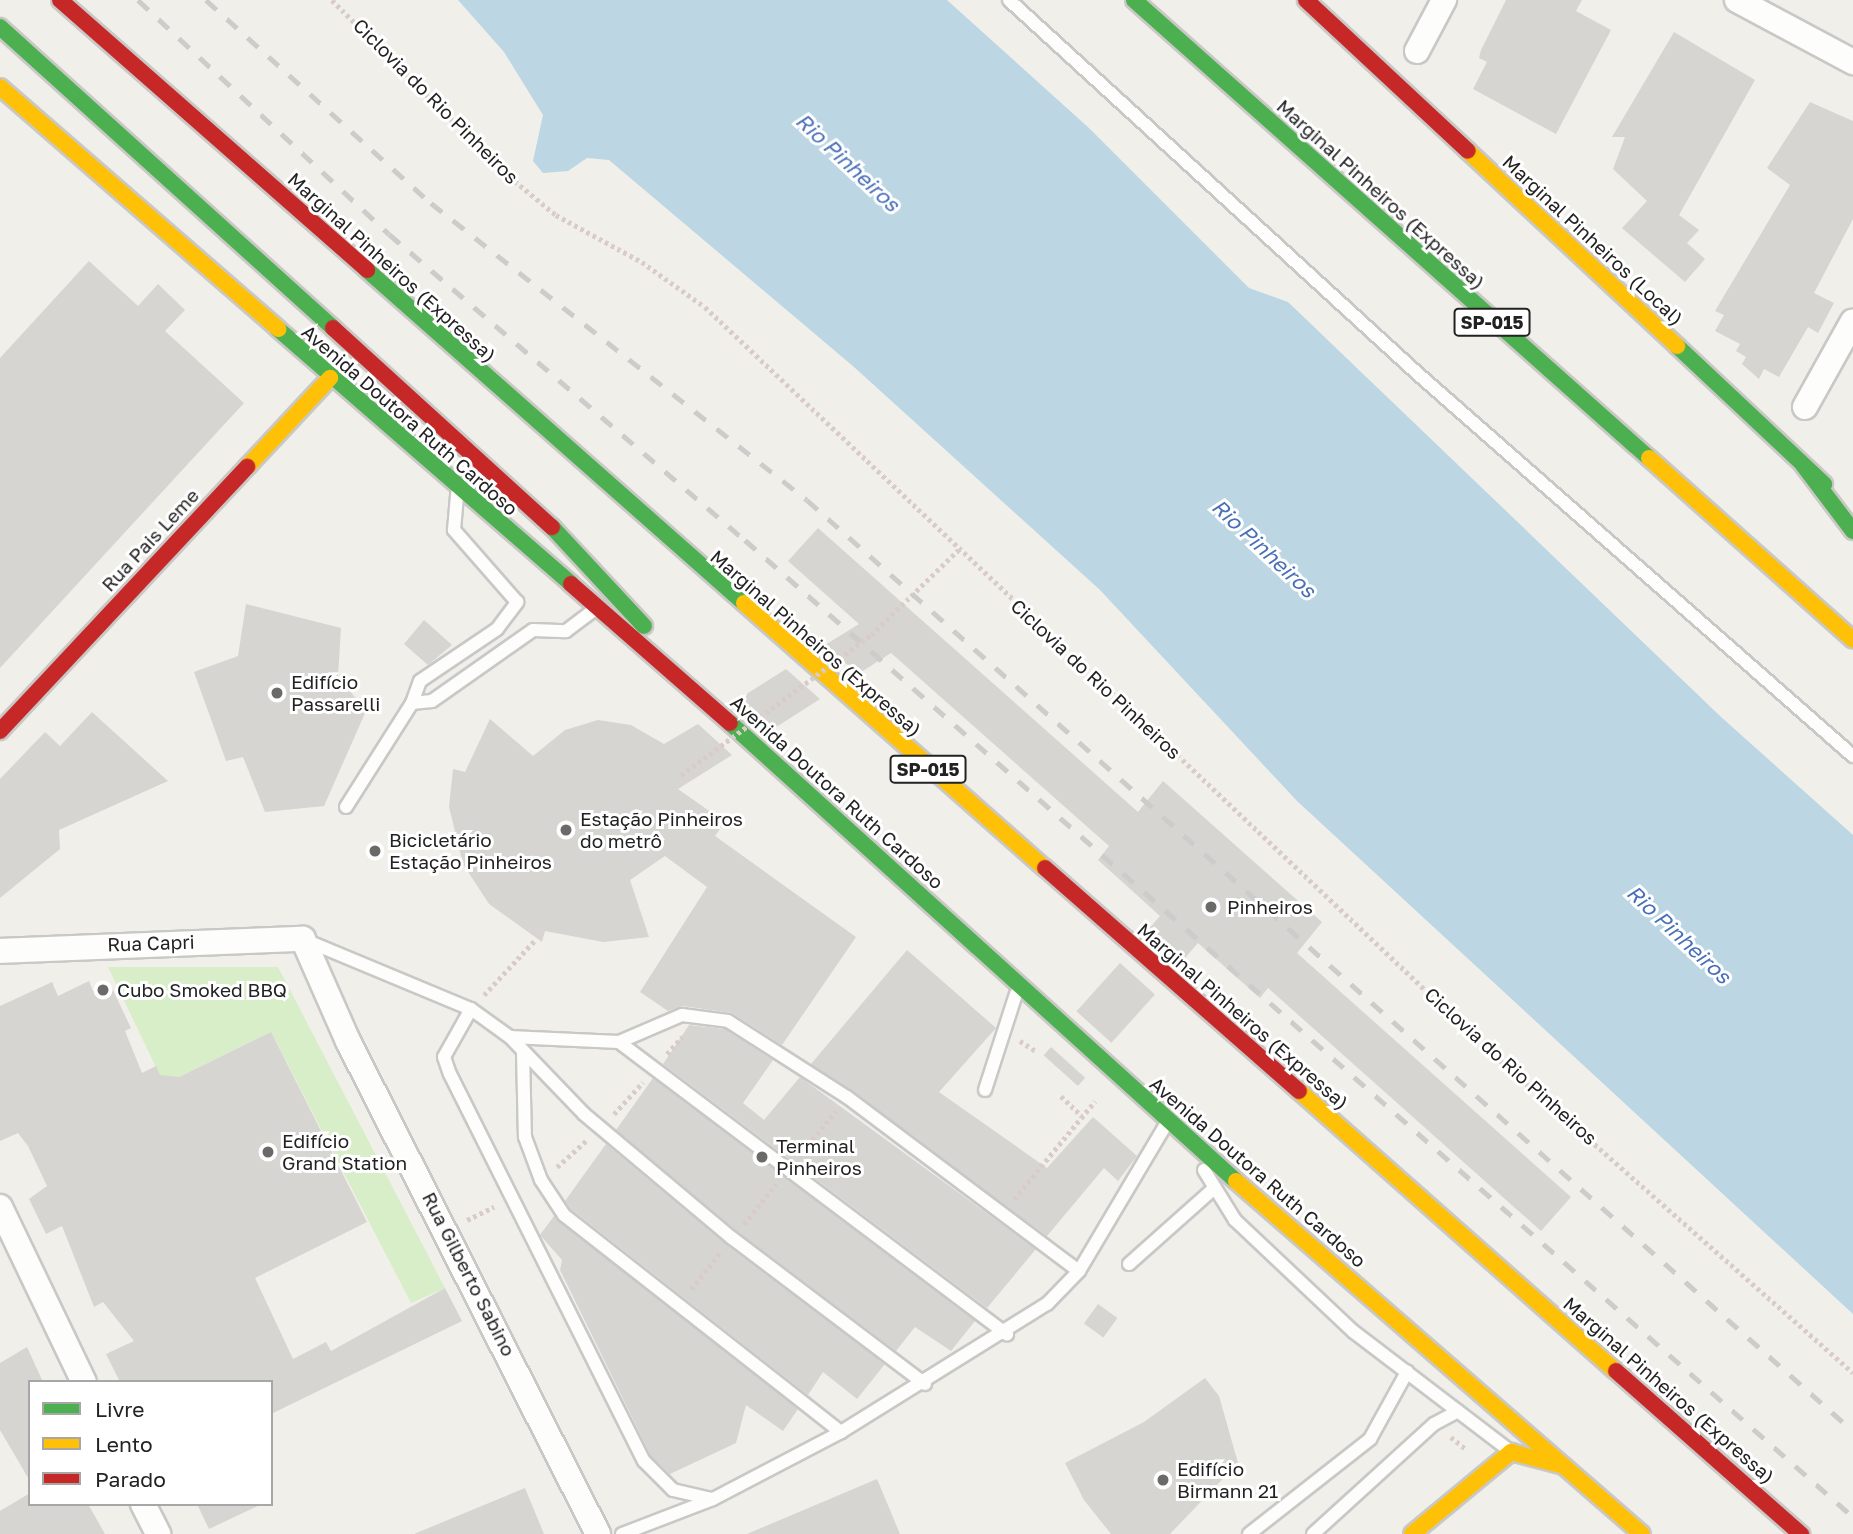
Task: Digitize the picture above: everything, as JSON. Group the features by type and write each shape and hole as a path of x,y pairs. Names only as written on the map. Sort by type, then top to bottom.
{"main road":[{"name":"Marginal Pinheiros (Expressa)","path":"60,0 1801,1534"},
{"name":"Marginal Pinheiros (Expressa)","path":"1134,0 1853,640"},
{"name":"Marginal Pinheiros (Local)","path":"1306,0 1853,510"},
{"path":"0,27 561,535 629,606 654,639 662,665"},
{"name":"Avenida Doutora Ruth Cardoso","path":"0,87 458,490 662,665 1019,987 1560,1465 1642,1534"},
{"name":"Rua Pais Leme","path":"0,731 330,378"},
{"path":"1803,465 1853,531"},
{"path":"1412,1534 1511,1452 1560,1465"}],"street":[{"path":"1417,51 1444,0"},
{"path":"1737,0 1853,62"},
{"path":"1805,407 1853,321"},
{"name":"Rua Capri","path":"0,951 303,939"},
{"name":"Rua Gilberto Sabino","path":"303,939 348,1041 447,1229 598,1534"},
{"path":"0,1206 84,1380"},
{"path":"145,1506 158,1534"}],"lane":[{"path":"1009,0 1418,374 1853,756"},
{"path":"346,807 412,703 419,681 497,629 517,602 454,530 458,490"},
{"path":"412,703 432,701 533,631 566,631 595,609"},
{"path":"303,939 471,1009 510,1037 584,1114 732,1238 925,1384"},
{"path":"985,1090 1019,987"},
{"path":"471,1009 444,1057 644,1461 673,1490 713,1499"},
{"path":"510,1037 620,1042 654,1022 682,1015 728,1021 760,1037 847,1097 1079,1271"},
{"path":"620,1042 1007,1334"},
{"path":"523,1052 525,1137 546,1190 564,1215 841,1432"},
{"path":"622,1534 713,1499 841,1432 1007,1334 1047,1304 1079,1271 1169,1120"},
{"path":"1192,1140 1212,1190 1235,1220 1354,1332 1511,1452"},
{"path":"1129,1264 1212,1190"},
{"path":"1249,1534 1370,1439 1407,1372"},
{"path":"1313,1534 1434,1424 1458,1411"}],"path":[{"name":"Ciclovia do Rio Pinheiros","path":"332,0 504,172 556,215 642,262 705,307 958,550 1495,1056 1853,1373"},
{"path":"681,775 871,635 958,550"},
{"path":"471,1009 536,939"},
{"path":"655,1069 700,1017"},
{"path":"1003,1213 1082,1116 1061,1096"},
{"path":"678,1304 847,1097"},
{"path":"447,1229 514,1197"}],"green space":[{"path":"108,967 278,967 445,1288 411,1303 271,1032 164,1084"}],"water":[{"name":"Rio Pinheiros","path":"458,0 947,0 1089,128 1249,288 1288,302 1720,716 1853,835 1853,1314 1297,801 1100,590 854,367 609,160 587,158 568,171 543,173 533,161 543,115 504,52"}],"building":[{"path":"1506,0 1582,0 1576,11 1611,30 1556,134 1473,89 1487,62 1479,58 1481,50"},
{"path":"1674,32 1755,80 1679,215 1699,230 1687,243 1705,259 1685,282 1622,228 1647,201 1613,169 1625,137 1612,137"},
{"path":"1810,102 1853,121 1853,219 1814,293 1834,303 1818,333 1808,327 1779,377 1764,369 1759,379 1742,364 1746,357 1736,351 1740,344 1715,331 1724,315 1715,311 1790,185 1767,168"},
{"path":"89,261 138,306 158,284 185,310 165,331 244,403 0,668 0,358"},
{"path":"818,528 1138,812 1163,781 1322,922 1297,953 1571,1197 1541,1231 1268,988 1260,998 1198,943 1183,960 1148,930 1160,916 1098,860 1109,846 891,653 858,674 825,645 859,624 788,561"},
{"name":"Edifício Passarelli","path":"246,604 341,628 338,676 366,711 324,806 265,812 243,757 226,761 194,672 238,656"},
{"path":"424,620 452,645 428,665 404,644"},
{"path":"786,669 820,699 770,731 737,700"},
{"path":"92,712 168,781 59,830 60,849 0,898 0,779 45,732 60,746"},
{"path":"490,719 533,756 565,730 598,720 631,725 664,744 698,724 732,755 678,789 725,822 715,836 856,937 782,1045 732,1013 683,1006 668,1011 640,992 707,887 665,856 630,880 649,937 603,942 545,931 542,942 489,904 463,864 449,807 453,769 465,772"},
{"path":"907,950 996,1028 939,1092 1047,1168 1093,1117 1137,1156 1118,1181 1104,1168 1047,1236 811,1064"},
{"path":"1120,963 1155,994 1111,1043 1077,1011"},
{"path":"89,981 93,991 110,984 131,1028 125,1031 142,1073 156,1066 160,1075 179,1077 271,1032 367,1222 255,1278 293,1359 326,1342 331,1351 445,1288 462,1321 273,1413 273,1380 119,1380 106,1354 134,1341 103,1302 94,1307 62,1226 46,1234 29,1199 47,1186 28,1146 18,1133 0,1141 0,1006 52,982 58,996"},
{"path":"689,1025 725,1029 773,1060 743,1103 764,1120 800,1077 1036,1249 987,1308 663,1064"},
{"path":"1051,1047 1085,1078 1078,1086 1044,1055"},
{"path":"653,1078 975,1321 951,1351 915,1327 896,1351 737,1231 616,1130"},
{"path":"606,1144 727,1245 885,1364 857,1399 823,1372 808,1395 571,1209 565,1201"},
{"path":"554,1216 798,1409 783,1431 746,1405 736,1443 670,1474 651,1456 560,1270 562,1260 540,1235"},
{"path":"1098,1304 1117,1318 1103,1338 1084,1323"},
{"path":"27,1347 42,1380 28,1380 28,1478 0,1430 0,1363"},
{"name":"Edifício Birmann 21","path":"1205,1378 1219,1396 1238,1463 1170,1534 1111,1534 1084,1500 1065,1463 1144,1422"},
{"path":"877,1479 900,1534 747,1534"},
{"path":"525,1488 544,1534 414,1534"},
{"path":"28,1494 28,1506 89,1506 105,1534 0,1534 0,1511"},
{"path":"198,1506 258,1506 209,1529"}],"railway":[{"path":"138,0 389,234 745,540 1853,1517"},
{"path":"206,0 431,203 807,500 1853,1431"}],"traffic: fast":[{"path":"1134,0 1649,458"},
{"path":"0,27 333,328"},
{"path":"367,270 744,603"},
{"path":"278,329 571,584"},
{"path":"1677,346 1824,484"},
{"path":"1803,465 1853,531"},
{"path":"552,527 644,626"},
{"path":"730,723 1236,1181"}],"traffic: slow":[{"path":"0,87 278,329"},
{"path":"1468,151 1677,346"},
{"path":"247,467 330,378"},
{"path":"1649,458 1853,640"},
{"path":"744,603 1045,868"},
{"path":"1299,1091 1616,1371"},
{"path":"1236,1181 1642,1534"},
{"path":"1412,1534 1511,1452 1560,1465"}],"traffic: jam":[{"path":"60,0 367,270"},
{"path":"1306,0 1468,151"},
{"path":"333,328 552,527"},
{"path":"0,731 247,467"},
{"path":"571,584 730,723"},
{"path":"1045,868 1299,1091"},
{"path":"1616,1371 1801,1534"}],"place":[{"name":"Edifício Passarelli","path":"277,693"},
{"name":"Estação Pinheiros do metrô","path":"566,830"},
{"name":"Bicicletário Estação Pinheiros","path":"375,851"},
{"name":"Pinheiros","path":"1211,907"},
{"name":"Cubo Smoked BBQ","path":"103,990"},
{"name":"Edifício Grand Station","path":"268,1152"},
{"name":"Terminal Pinheiros","path":"762,1157"},
{"name":"Edifício Birmann 21","path":"1163,1480"}]}
